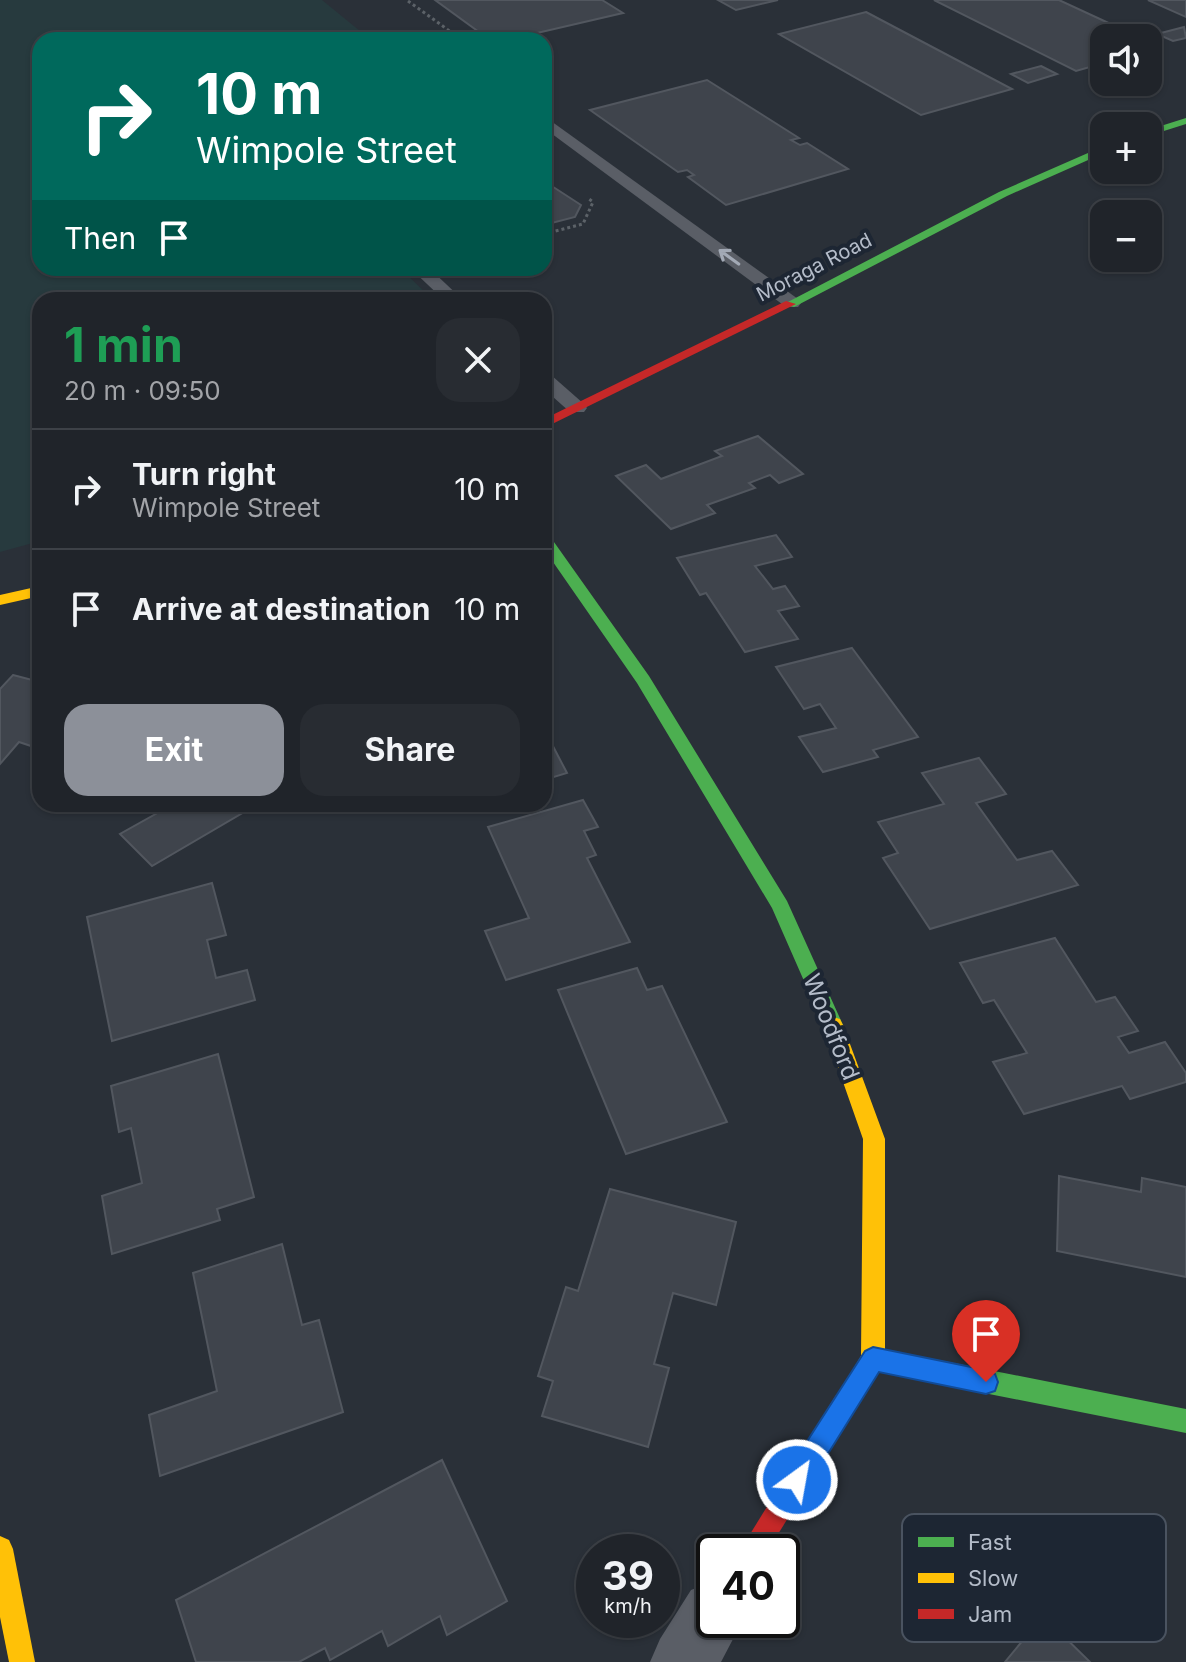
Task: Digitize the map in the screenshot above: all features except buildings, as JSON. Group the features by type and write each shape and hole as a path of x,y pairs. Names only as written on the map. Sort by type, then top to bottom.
{"street":[{"path":"1162,129 1186,121"},
{"name":"Moraga Road","path":"552,420 792,303 1003,194 1090,155"},
{"name":"Woodford","path":"552,549 643,680 780,906 828,1012 874,1139 873,1359"},
{"path":"0,600 32,593"},
{"path":"763,1534 873,1359 1186,1421"},
{"path":"0,1549 22,1662"},
{"path":"683,1662 698,1638"}],"lane":[{"path":"552,127 792,303"},
{"path":"428,276 445,292"},
{"path":"552,386 577,408"}],"path":[{"path":"408,1 451,32"},
{"path":"552,232 583,224 593,202"}],"green space":[{"path":"0,0 322,0 361,32 32,32 32,276 408,276 425,292 32,292 32,543 0,552"}],"traffic: fast":[{"path":"1162,129 1186,121"},
{"path":"790,304 1003,194 1090,155"},
{"path":"552,549 643,680 780,906 833,1025"},
{"path":"873,1359 1186,1421"}],"traffic: slow":[{"path":"0,600 32,593"},
{"path":"833,1025 874,1139 873,1359 845,1403"},
{"path":"0,1549 22,1662"}],"traffic: jam":[{"path":"552,420 790,304"},
{"path":"763,1534 845,1403"}],"route":[{"path":"797,1480 873,1359 986,1382"}]}
